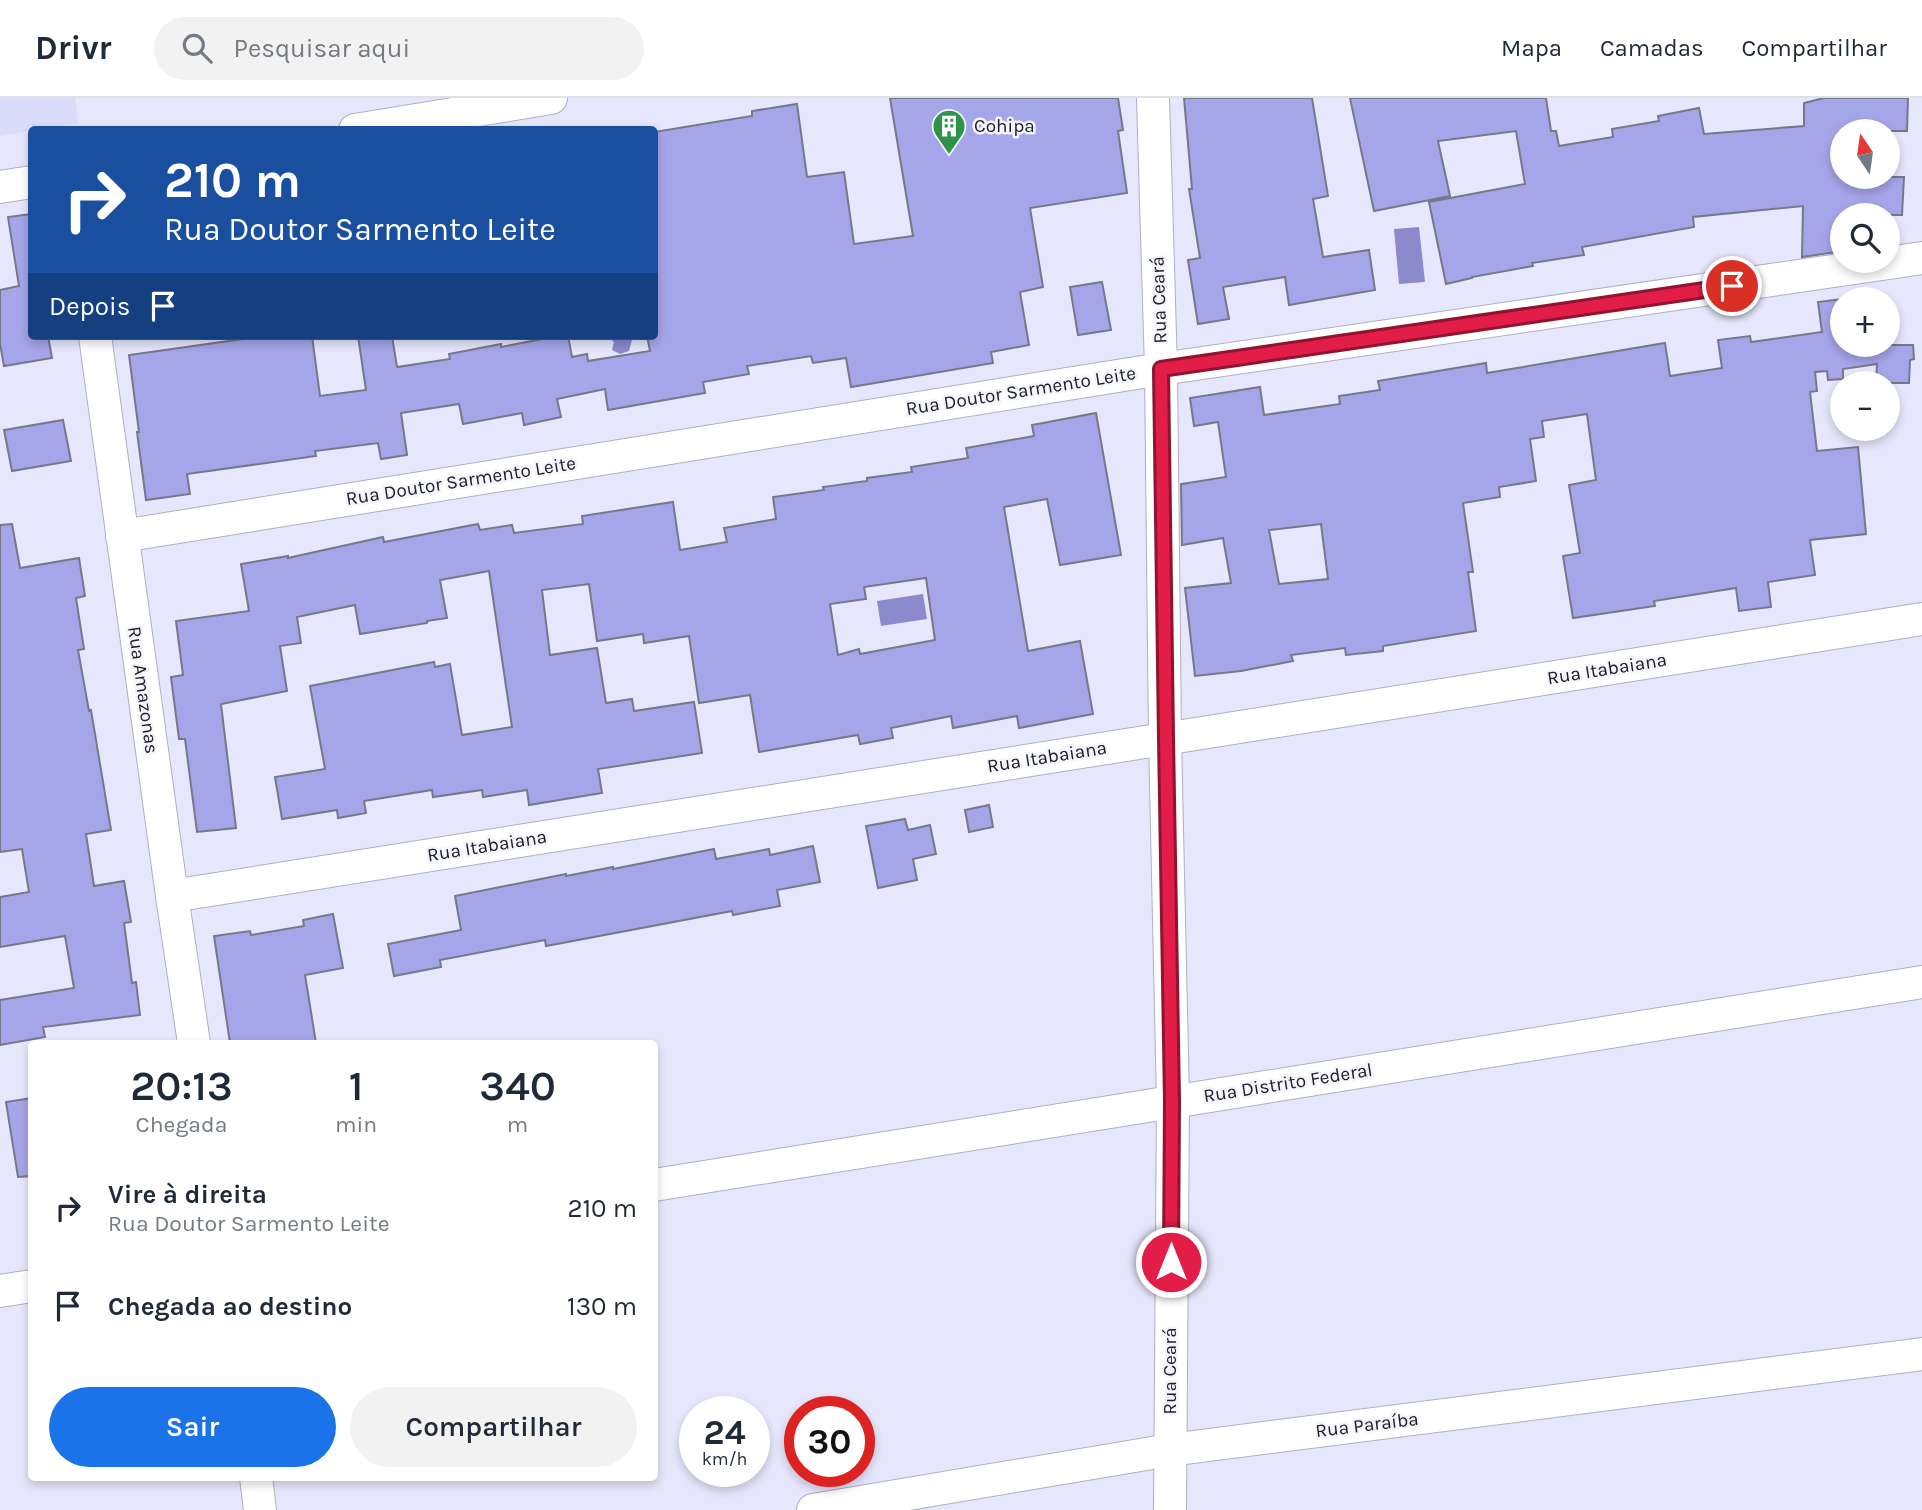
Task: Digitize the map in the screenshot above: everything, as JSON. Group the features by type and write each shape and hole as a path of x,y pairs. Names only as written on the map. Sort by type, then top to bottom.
{"street":[{"path":"380,126 551,98"},
{"name":"Rua Ceará","path":"1153,98 1161,369 1172,1101 1170,1510"},
{"path":"0,187 28,183"},
{"name":"Rua Doutor Sarmento Leite","path":"122,536 1161,369 1922,258"},
{"name":"Rua Amazonas","path":"96,340 194,1040"},
{"name":"Rua Itabaiana","path":"172,896 1922,619"},
{"name":"Rua Distrito Federal","path":"658,1184 1922,982"},
{"path":"0,1291 28,1287"},
{"name":"Rua Paraíba","path":"813,1510 1170,1450 1922,1354"},
{"path":"256,1481 260,1510"}],"shaded area":[{"path":"0,98 75,98 79,123 28,126 28,131 0,136"}],"water":[{"path":"1419,227 1425,282 1399,284 1394,229"},
{"path":"612,340 632,340 629,351 620,354 612,350 614,342"},
{"path":"923,594 927,619 881,626 877,601"}],"building":[{"path":"890,98 1118,98 1123,130 1118,131 1127,193 1030,208 1043,287 1020,292 1029,345 991,352 993,363 851,387 846,358 813,363 811,356 747,366 749,374 703,382 705,393 608,410 605,389 557,399 561,417 524,425 522,413 463,424 459,404 401,413 407,455 381,459 378,443 315,451 316,456 187,474 190,494 146,500 129,355 236,340 313,340 320,396 366,390 359,340 393,340 397,367 450,359 449,354 537,340 569,340 572,357 587,354 588,361 650,351 648,340 658,340 658,131 752,116 752,111 797,104 807,177 844,172 854,244 913,236"},
{"path":"1184,98 1312,98 1328,196 1313,199 1323,257 1369,250 1375,290 1289,305 1285,277 1223,287 1229,319 1198,324 1188,260 1200,258 1189,189 1192,189"},
{"path":"1350,98 1546,98 1551,131 1556,131 1559,146 1613,137 1612,129 1659,121 1658,116 1699,108 1704,134 1804,126 1804,103 1824,98 1908,98 1907,131 1900,131 1900,119 1830,119 1830,189 1900,189 1900,177 1904,177 1902,215 1900,203 1830,203 1830,253 1802,257 1803,206 1693,217 1694,227 1582,247 1584,255 1532,263 1533,266 1446,284 1429,202 1525,184 1516,131 1438,141 1450,196 1374,211"},
{"path":"28,214 28,340 49,340 52,358 4,366 0,344 0,290 19,286 8,217"},
{"path":"1102,282 1111,330 1078,335 1070,287"},
{"path":"1830,301 1830,357 1900,357 1900,345 1913,345 1914,359 1910,360 1909,383 1900,383 1900,371 1877,371 1877,364 1830,371 1830,380 1827,371 1815,372 1817,391 1810,392 1817,451 1858,447 1866,534 1810,540 1815,575 1768,582 1771,607 1739,611 1736,588 1654,601 1655,606 1573,618 1563,556 1580,553 1569,485 1596,480 1587,414 1542,421 1544,437 1530,439 1536,481 1499,487 1500,497 1463,503 1473,572 1468,572 1476,631 1383,646 1383,651 1346,655 1345,648 1291,655 1293,661 1195,676 1185,588 1231,583 1223,538 1182,545 1181,484 1226,477 1218,422 1194,426 1190,398 1260,387 1264,415 1340,404 1339,396 1380,390 1378,381 1486,363 1487,373 1665,343 1670,376 1722,368 1718,340 1750,336 1751,342 1822,332 1818,302","holes":["1321,524 1328,579 1279,584 1269,530"]},
{"path":"1096,413 1121,555 1060,565 1047,499 1004,507 1028,651 1080,641 1093,714 1019,728 1017,716 953,728 951,716 891,728 893,738 860,744 858,735 759,752 750,695 699,703 689,636 644,643 643,634 597,641 589,584 542,590 550,655 597,648 606,703 632,699 634,711 694,702 702,753 598,769 602,793 529,805 527,790 483,797 482,790 433,797 432,790 364,801 366,813 338,818 337,810 282,819 275,777 325,769 310,686 434,662 435,667 450,664 462,735 512,727 489,571 440,580 447,618 427,623 360,634 355,605 297,617 301,643 280,646 287,691 221,704 236,828 197,832 185,739 179,739 171,677 183,675 176,621 249,611 241,564 288,558 383,537 384,542 478,524 480,530 512,525 514,533 583,524 582,516 673,502 680,550 727,542 724,528 776,519 773,497 824,490 823,487 912,472 911,467 968,458 966,448 1034,436 1032,425","holes":["926,578 935,640 860,654 859,649 838,655 830,604 866,599 864,587"]},
{"path":"63,420 71,461 12,471 4,430"},
{"path":"12,524 20,568 79,558 85,596 76,598 84,649 78,650 111,830 86,834 94,886 124,881 131,922 124,923 132,983 136,982 140,1015 43,1027 45,1037 0,1045 0,1000 74,988 65,936 0,947 0,897 29,892 22,849 0,852 0,525"},
{"path":"989,805 993,827 969,832 965,810"},
{"path":"905,819 908,830 930,825 936,854 913,859 917,880 878,888 866,826"},
{"path":"813,846 820,882 777,890 780,906 733,915 732,911 546,946 545,940 440,960 441,967 394,976 388,944 461,930 455,896 714,849 716,859 769,849 770,855"},
{"path":"333,914 343,968 305,975 316,1040 230,1040 214,936 250,931 251,935 304,926 303,920"},
{"path":"28,1099 28,1176 18,1177 6,1102"}],"place":[{"name":"Cohipa","path":"949,156"}],"route":[{"path":"1171,1262 1172,1101 1161,369 1732,286"}]}
